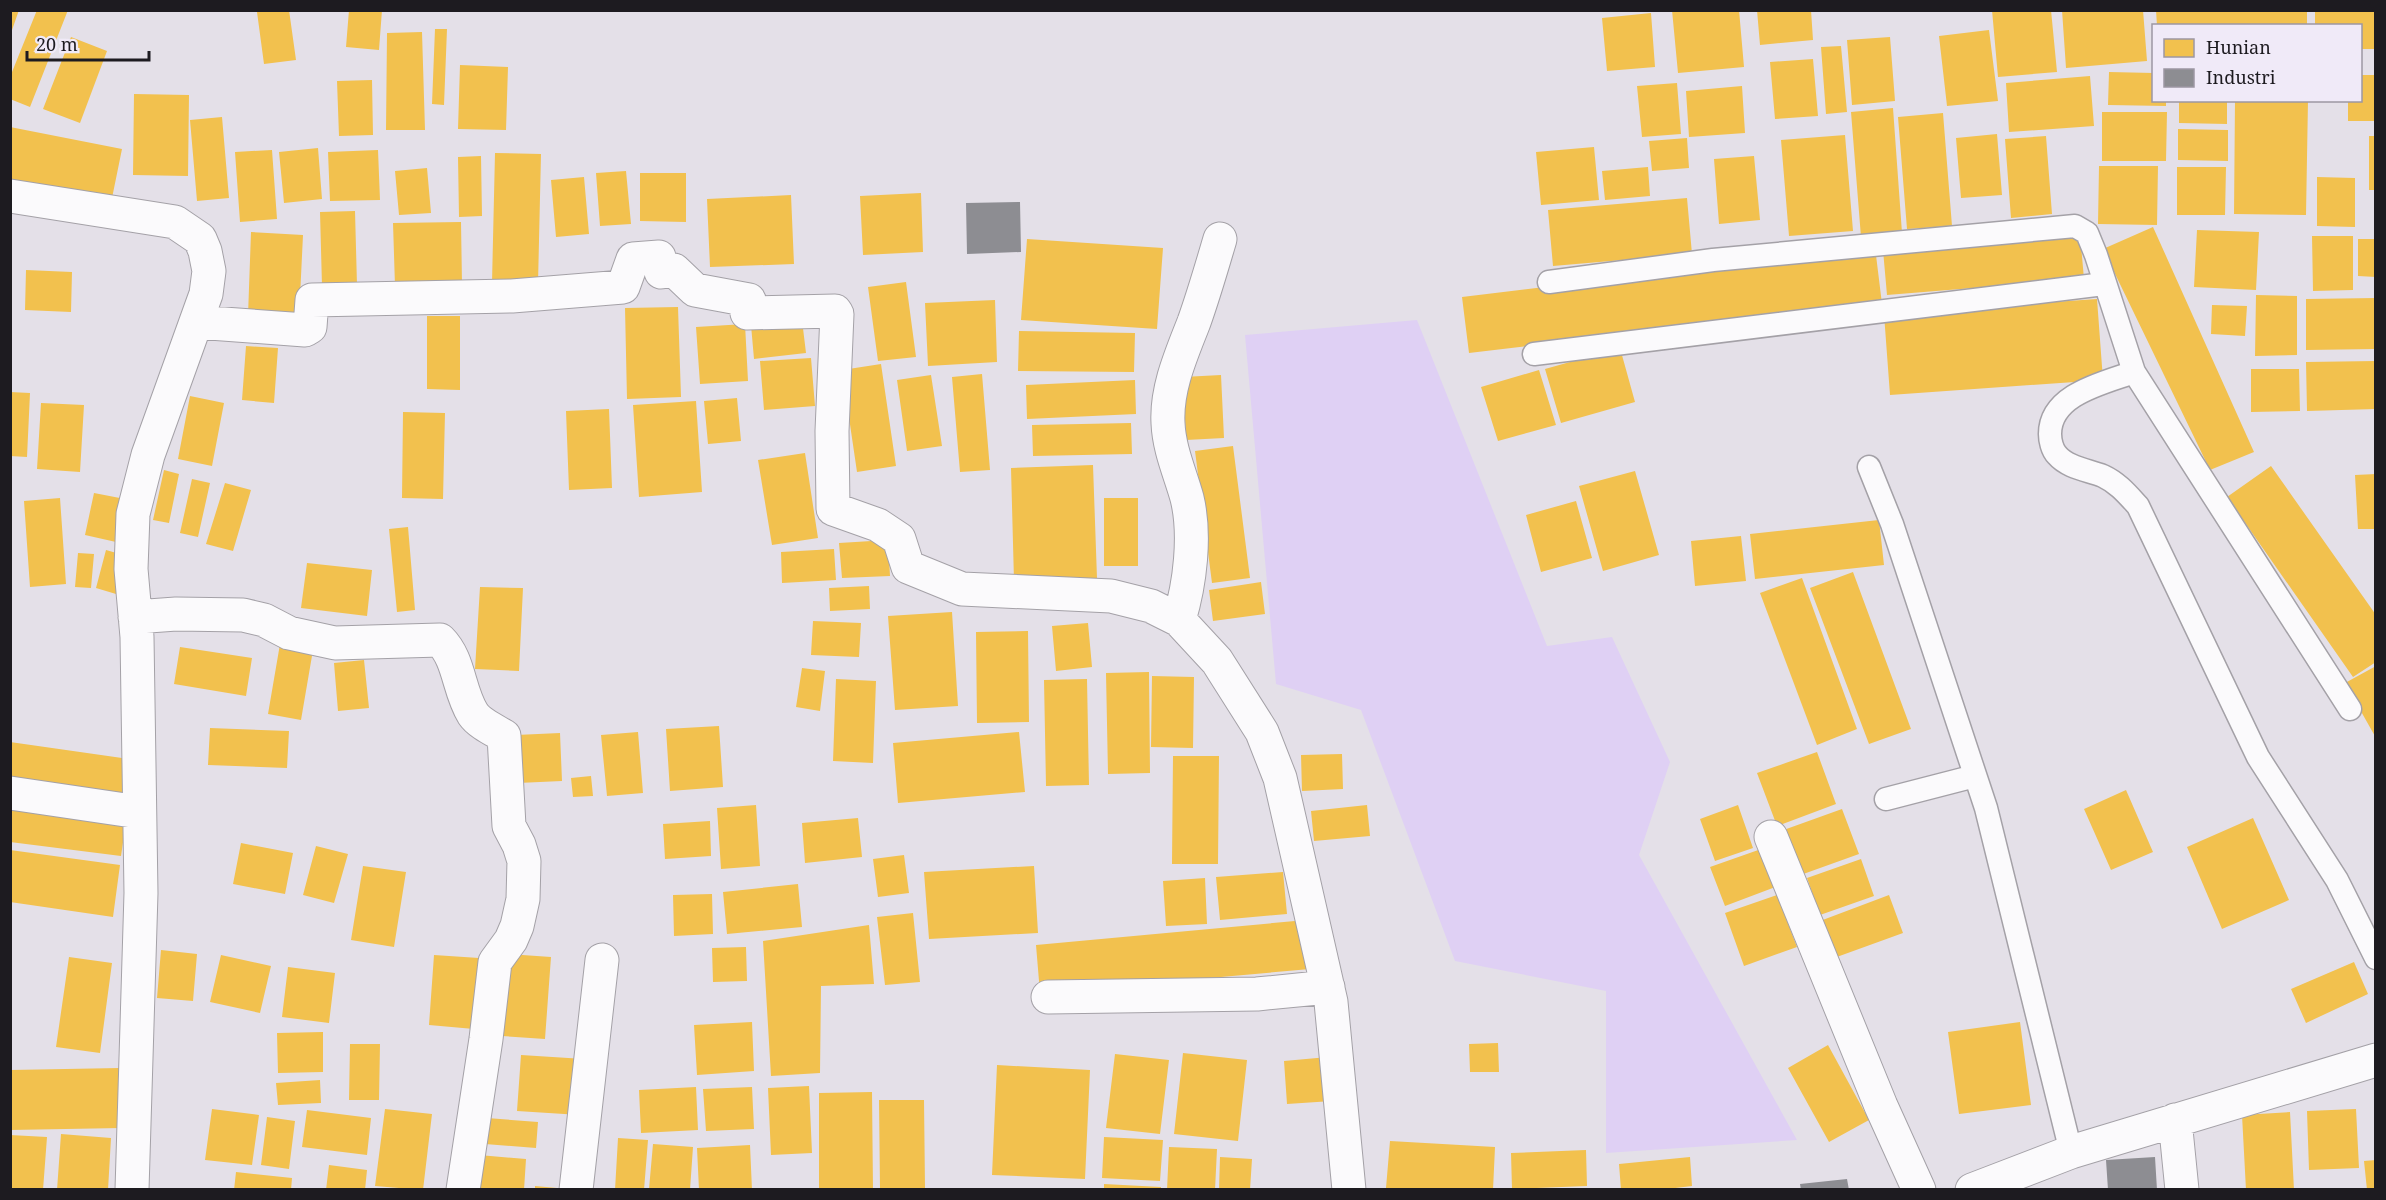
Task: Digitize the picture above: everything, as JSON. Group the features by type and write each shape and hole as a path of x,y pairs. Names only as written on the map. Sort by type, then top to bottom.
{"street":[{"path":"10,196 175,222 190,230 200,239 209,271 208,284 196,322 148,455 133,514 131,568 135,617 141,893 132,1190"},
{"path":"1179,620 1187,594 1190,566 1190,521 1187,500 1170,439 1168,408 1180,354 1194,321 1220,239"},
{"path":"196,322 305,330 310,327 312,300 512,296 623,287 633,259 659,257 661,272 674,270 695,290 749,300 747,313 835,311 837,314 832,431 833,509 878,525 898,539 908,567 962,589 1111,596 1151,606 1179,620 1217,661 1262,732 1280,778 1331,1002 1349,1190"},
{"path":"135,617 176,614 243,615 264,620 289,633 335,643 440,640 452,656 460,686 473,716 504,736 509,826 524,861 523,899 517,926 511,940 495,962 463,1190"},
{"path":"10,793 139,812"},
{"path":"1771,837 1881,1106 1919,1190"},
{"path":"576,1190 602,960"},
{"path":"1048,997 1245,994 1328,987"},
{"path":"1972,1190 2071,1152 2376,1060"},
{"path":"2175,1120 2182,1190"}],"lane":[{"path":"1549,282 1724,259 2076,226 2087,233 2134,372 2350,709"},
{"path":"1534,354 2104,284"},
{"path":"2134,372 2092,388 2060,406 2055,413 2050,430 2050,441 2056,455 2120,486 2138,506 2258,757 2337,880 2376,958"},
{"path":"1869,467 1892,525 1986,808 2071,1152"},
{"path":"1886,799 1975,776"}],"shaded area":[{"path":"1417,320 1547,646 1612,637 1670,762 1639,855 1797,1140 1606,1153 1606,991 1455,961 1361,710 1276,684 1245,335"}],"building: Hunian":[{"path":"10,10 19,10 11,33 10,33"},
{"path":"37,10 68,10 30,107 10,99 10,77"},
{"path":"289,10 296,60 264,64 257,12"},
{"path":"349,10 382,10 379,50 346,47"},
{"path":"1672,10 1739,10 1744,67 1678,73"},
{"path":"1757,10 1811,10 1813,40 1760,45"},
{"path":"1992,10 2051,10 2057,72 1998,77"},
{"path":"2062,10 2143,10 2147,61 2066,68"},
{"path":"2156,10 2307,10 2307,24 2157,24"},
{"path":"2315,10 2376,10 2376,49 2362,49 2362,24 2315,24"},
{"path":"1651,13 1655,67 1607,71 1602,18"},
{"path":"435,29 447,29 444,105 432,104"},
{"path":"1989,30 1998,101 1947,106 1939,36"},
{"path":"422,32 425,130 386,130 387,33"},
{"path":"71,37 107,51 80,123 43,109"},
{"path":"1890,37 1895,101 1852,105 1847,40"},
{"path":"1841,46 1847,112 1826,114 1821,47"},
{"path":"1813,59 1818,116 1775,119 1770,62"},
{"path":"460,65 508,67 506,130 458,129"},
{"path":"2109,72 2152,73 2152,102 2166,102 2166,106 2108,105"},
{"path":"2362,75 2376,75 2376,121 2348,121 2348,102 2362,102"},
{"path":"2090,76 2094,126 2009,132 2006,83"},
{"path":"372,80 373,135 339,136 337,81"},
{"path":"1677,83 1681,134 1642,137 1637,86"},
{"path":"1742,86 1745,133 1689,137 1686,91"},
{"path":"134,94 189,95 188,176 133,175"},
{"path":"2179,102 2227,102 2227,124 2179,123"},
{"path":"2235,102 2308,102 2306,215 2234,214"},
{"path":"1893,108 1902,233 1861,237 1851,112"},
{"path":"2102,112 2167,112 2166,161 2102,161"},
{"path":"1943,113 1952,226 1907,229 1898,117"},
{"path":"222,117 229,198 197,201 190,120"},
{"path":"10,127 122,149 111,203 10,183"},
{"path":"2178,129 2228,130 2228,161 2178,160"},
{"path":"1997,134 2002,195 1961,198 1956,138"},
{"path":"1845,135 1853,231 1789,236 1781,140"},
{"path":"2046,136 2052,214 2011,218 2005,139"},
{"path":"2369,136 2376,136 2376,190 2369,190"},
{"path":"1687,138 1689,168 1652,171 1649,141"},
{"path":"1594,147 1599,200 1541,205 1536,152"},
{"path":"318,148 322,199 284,203 279,152"},
{"path":"272,150 277,219 240,222 235,152"},
{"path":"378,150 380,200 330,201 328,152"},
{"path":"495,153 541,154 538,284 492,283"},
{"path":"481,156 482,216 459,217 458,157"},
{"path":"1754,156 1760,220 1719,224 1714,159"},
{"path":"2099,166 2158,166 2157,225 2098,224"},
{"path":"1648,167 1650,196 1605,200 1602,171"},
{"path":"2177,167 2226,167 2225,215 2177,215"},
{"path":"427,168 431,213 399,215 395,171"},
{"path":"626,171 631,224 600,226 596,173"},
{"path":"640,173 686,173 686,222 640,221"},
{"path":"584,177 589,234 556,237 551,180"},
{"path":"2317,177 2355,178 2355,227 2317,226"},
{"path":"921,193 923,252 863,255 860,196"},
{"path":"791,195 794,264 710,267 707,199"},
{"path":"1687,198 1692,254 1553,266 1548,210"},
{"path":"355,211 357,285 322,286 320,212"},
{"path":"461,222 462,284 395,286 393,223"},
{"path":"2153,227 2254,452 2210,470 2103,249"},
{"path":"2197,230 2259,232 2256,290 2194,287"},
{"path":"251,232 303,235 299,318 248,316"},
{"path":"2080,234 2084,279 1887,295 1883,250"},
{"path":"2312,236 2353,236 2353,290 2313,291"},
{"path":"1027,239 1163,248 1157,329 1021,320"},
{"path":"2358,239 2376,239 2376,277 2358,276"},
{"path":"1875,247 1882,304 1469,353 1462,297"},
{"path":"26,270 72,272 71,312 25,310"},
{"path":"906,282 916,357 878,361 868,287"},
{"path":"2256,295 2297,296 2297,355 2255,356"},
{"path":"2376,298 2376,349 2306,350 2306,299"},
{"path":"2097,299 2103,380 1890,395 1884,314"},
{"path":"995,300 997,362 928,366 925,303"},
{"path":"2212,305 2247,306 2245,336 2211,334"},
{"path":"678,307 681,397 627,399 625,308"},
{"path":"427,316 460,316 460,390 427,389"},
{"path":"802,320 806,353 754,359 751,325"},
{"path":"745,324 748,381 700,384 696,327"},
{"path":"1019,331 1135,333 1134,372 1018,371"},
{"path":"246,346 278,348 274,403 242,400"},
{"path":"1620,348 1635,402 1561,423 1545,369"},
{"path":"811,358 815,406 764,410 760,361"},
{"path":"2376,361 2376,409 2307,411 2306,362"},
{"path":"881,364 896,466 857,472 842,370"},
{"path":"2251,369 2299,369 2300,411 2251,412"},
{"path":"1539,370 1556,425 1498,441 1481,387"},
{"path":"982,374 990,470 960,472 952,377"},
{"path":"931,375 942,446 907,451 897,380"},
{"path":"1221,375 1224,438 1186,440 1183,377"},
{"path":"1135,380 1136,414 1027,419 1026,385"},
{"path":"10,392 30,393 27,457 10,456"},
{"path":"190,396 224,403 212,466 178,459"},
{"path":"737,398 741,441 708,444 704,401"},
{"path":"696,401 702,492 639,497 633,405"},
{"path":"41,403 84,405 80,472 37,469"},
{"path":"609,409 612,488 569,490 566,411"},
{"path":"403,412 445,413 443,499 402,498"},
{"path":"1131,423 1132,454 1033,456 1032,425"},
{"path":"1233,446 1250,578 1212,583 1195,451"},
{"path":"805,453 818,538 772,545 758,460"},
{"path":"1093,465 1097,578 1014,581 1011,468"},
{"path":"2271,466 2376,615 2376,662 2353,677 2227,497"},
{"path":"164,470 179,474 169,523 153,520"},
{"path":"1635,471 1659,555 1603,571 1579,486"},
{"path":"2376,474 2376,529 2358,529 2355,475"},
{"path":"192,479 210,483 198,537 180,533"},
{"path":"225,483 251,490 233,551 206,544"},
{"path":"94,493 125,499 116,542 85,535"},
{"path":"60,498 66,584 30,587 24,501"},
{"path":"1104,498 1138,498 1138,566 1104,566"},
{"path":"1576,501 1592,558 1541,572 1526,515"},
{"path":"1879,520 1884,565 1755,579 1750,534"},
{"path":"408,527 415,610 397,612 389,529"},
{"path":"1741,536 1746,581 1695,586 1691,541"},
{"path":"888,540 890,576 842,578 839,543"},
{"path":"834,549 836,580 782,583 781,552"},
{"path":"106,550 127,556 116,594 96,588"},
{"path":"78,553 94,554 91,588 75,587"},
{"path":"307,563 372,570 367,616 301,608"},
{"path":"1853,572 1911,729 1869,744 1810,588"},
{"path":"1802,578 1857,729 1817,745 1760,593"},
{"path":"1261,582 1265,614 1213,621 1209,590"},
{"path":"869,586 870,609 830,611 829,588"},
{"path":"480,587 523,588 519,671 475,669"},
{"path":"952,612 958,706 895,710 888,616"},
{"path":"813,621 861,623 859,657 811,655"},
{"path":"1088,623 1092,667 1056,671 1052,626"},
{"path":"1028,631 1029,722 977,723 976,632"},
{"path":"280,644 313,650 301,720 268,714"},
{"path":"180,647 252,658 246,696 174,684"},
{"path":"364,660 369,708 338,711 334,663"},
{"path":"2376,666 2376,738 2345,683"},
{"path":"802,668 825,671 820,711 796,707"},
{"path":"1149,672 1150,773 1108,774 1106,673"},
{"path":"1152,676 1194,677 1193,748 1151,747"},
{"path":"836,679 876,681 873,763 833,761"},
{"path":"1087,679 1089,785 1046,786 1044,680"},
{"path":"719,726 723,787 670,791 666,729"},
{"path":"210,728 289,731 287,768 208,765"},
{"path":"638,732 643,793 607,796 601,735"},
{"path":"1019,732 1025,792 898,803 893,743"},
{"path":"560,733 562,781 518,783 516,735"},
{"path":"10,742 129,759 123,799 10,783"},
{"path":"1817,752 1836,804 1777,826 1757,773"},
{"path":"1342,754 1343,789 1302,791 1301,755"},
{"path":"1173,756 1219,756 1218,864 1172,864"},
{"path":"591,776 593,796 573,797 571,778"},
{"path":"2126,790 2153,852 2111,870 2084,809"},
{"path":"10,801 127,815 121,856 10,842"},
{"path":"756,805 760,866 721,869 717,808"},
{"path":"1367,805 1370,836 1314,841 1311,811"},
{"path":"1738,805 1753,848 1715,861 1700,819"},
{"path":"1842,809 1859,854 1795,877 1778,832"},
{"path":"858,818 862,857 805,863 802,823"},
{"path":"2253,818 2289,900 2222,929 2187,847"},
{"path":"710,821 711,856 665,859 663,824"},
{"path":"241,843 293,853 285,894 233,884"},
{"path":"316,846 348,854 334,903 303,895"},
{"path":"1764,848 1778,886 1725,906 1710,867"},
{"path":"10,850 120,865 113,917 10,902"},
{"path":"904,855 909,893 878,897 873,859"},
{"path":"1861,859 1874,896 1820,915 1807,878"},
{"path":"363,866 406,872 394,947 351,940"},
{"path":"1034,866 1038,933 929,939 924,872"},
{"path":"1283,872 1287,914 1220,920 1216,877"},
{"path":"1205,878 1207,924 1166,926 1163,881"},
{"path":"798,884 802,927 727,934 723,892"},
{"path":"712,894 713,934 674,936 673,895"},
{"path":"1777,895 1797,947 1744,966 1725,913"},
{"path":"1889,895 1903,933 1834,958 1820,921"},
{"path":"913,913 920,982 885,985 877,917"},
{"path":"1306,920 1310,969 1040,993 1036,945"},
{"path":"869,925 874,984 821,986 820,1073 771,1076 763,941"},
{"path":"746,947 747,981 713,982 712,948"},
{"path":"161,950 197,954 193,1001 157,998"},
{"path":"508,954 551,957 545,1039 502,1036"},
{"path":"221,955 271,966 260,1013 210,1002"},
{"path":"434,955 479,958 474,1029 429,1025"},
{"path":"69,957 112,963 100,1053 56,1047"},
{"path":"2354,962 2368,994 2306,1023 2291,989"},
{"path":"288,967 335,973 329,1023 282,1017"},
{"path":"752,1022 754,1071 697,1075 694,1025"},
{"path":"2020,1022 2031,1105 1959,1114 1948,1032"},
{"path":"323,1032 323,1072 278,1073 277,1033"},
{"path":"1498,1043 1499,1072 1470,1072 1469,1044"},
{"path":"350,1044 380,1044 379,1100 349,1100"},
{"path":"1828,1045 1869,1120 1829,1142 1788,1068"},
{"path":"1183,1053 1247,1060 1238,1141 1174,1134"},
{"path":"1115,1054 1169,1060 1160,1134 1106,1128"},
{"path":"521,1055 584,1059 580,1115 517,1111"},
{"path":"1328,1057 1332,1101 1287,1104 1284,1061"},
{"path":"997,1065 1090,1070 1085,1179 992,1175"},
{"path":"120,1068 121,1128 10,1130 10,1070"},
{"path":"320,1080 321,1103 278,1105 276,1083"},
{"path":"809,1086 812,1153 771,1155 768,1088"},
{"path":"696,1087 698,1130 641,1133 639,1090"},
{"path":"752,1087 754,1129 706,1131 703,1089"},
{"path":"872,1092 873,1190 819,1190 819,1093"},
{"path":"879,1100 924,1100 925,1188 880,1189"},
{"path":"212,1109 259,1115 252,1165 205,1160"},
{"path":"385,1109 432,1114 423,1190 375,1186"},
{"path":"2356,1109 2359,1168 2309,1170 2307,1111"},
{"path":"307,1110 371,1118 367,1155 302,1147"},
{"path":"2290,1112 2294,1190 2246,1190 2242,1115"},
{"path":"267,1117 295,1121 289,1169 261,1165"},
{"path":"487,1118 538,1122 536,1148 485,1144"},
{"path":"61,1134 111,1138 108,1190 57,1190"},
{"path":"10,1135 47,1137 43,1190 10,1190"},
{"path":"1104,1137 1163,1140 1160,1181 1102,1178"},
{"path":"618,1138 648,1140 644,1190 615,1190"},
{"path":"1390,1141 1495,1147 1493,1190 1386,1188"},
{"path":"653,1144 693,1147 690,1190 649,1189"},
{"path":"750,1145 752,1190 699,1190 697,1148"},
{"path":"1169,1147 1217,1149 1215,1190 1167,1190"},
{"path":"1586,1150 1587,1186 1512,1189 1511,1153"},
{"path":"479,1155 526,1159 524,1190 477,1190"},
{"path":"1220,1157 1252,1159 1250,1190 1219,1190"},
{"path":"1690,1157 1692,1186 1659,1190 1621,1190 1619,1164"},
{"path":"2376,1160 2376,1190 2367,1190 2364,1161"},
{"path":"329,1165 367,1170 365,1190 326,1190"},
{"path":"236,1172 292,1178 291,1190 234,1190"},
{"path":"1104,1184 1161,1187 1161,1190 1104,1190"},
{"path":"535,1186 557,1188 557,1190 535,1190"}],"building: Industri":[{"path":"1020,202 1021,252 967,254 966,203"},
{"path":"2155,1157 2157,1190 2108,1190 2106,1160"},
{"path":"1847,1179 1849,1190 1801,1190 1800,1184"}]}
